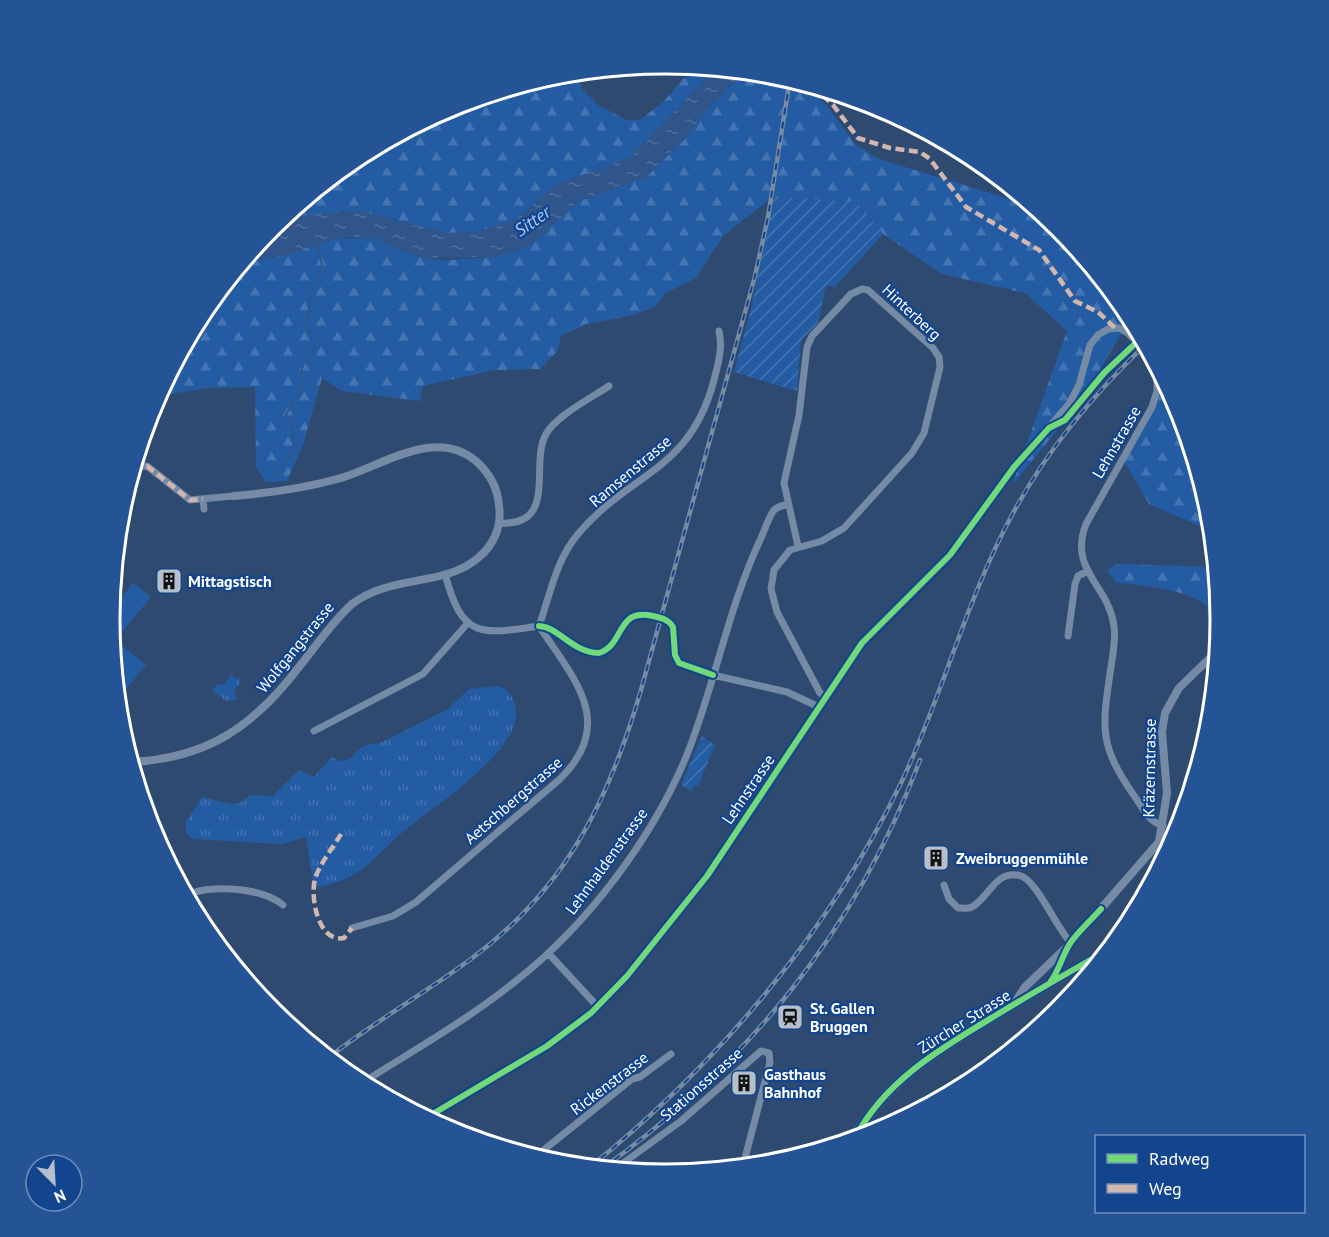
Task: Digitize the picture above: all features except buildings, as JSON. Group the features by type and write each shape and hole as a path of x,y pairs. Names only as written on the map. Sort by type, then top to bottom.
{"main road":[{"name":"Zürcher Strasse","path":"862,1126 872,1110 907,1074 942,1048 1088,961"}],"street":[{"name":"Hinterberg","path":"798,546 783,483 799,415 808,343 851,294 862,289 868,290 933,348 939,357 940,367 924,432 912,453 844,528 829,538 798,546 784,554 772,578 772,596 790,639 820,693 825,697"},
{"name":"Lehnstrasse","path":"435,1113 532,1056 597,1007 634,968 707,876 862,643 966,537 1014,467 1069,404 1079,385 1094,339 1103,332 1115,328 1129,334"},
{"name":"Ramsenstrasse","path":"538,627 559,564 576,535 668,459 696,426 708,404 720,356 719,331"},
{"path":"141,466 147,466 190,500 315,485 422,448 444,447 469,456 489,475 498,496 499,523 521,520 537,504 541,490 540,452 550,428 609,386"},
{"name":"Lehnstrasse","path":"1157,386 1152,407 1086,524 1082,535 1081,552 1086,572 1107,604 1115,628 1104,712 1107,750 1117,770 1151,819 1163,825"},
{"path":"203,499 204,509"},
{"name":"Lehnhaldenstrasse","path":"371,1077 494,998 549,954 605,889 657,815 686,756 738,593 752,557 774,510 788,504"},
{"name":"Wolfgangstrasse","path":"138,761 163,759 188,753 235,732 259,715 352,604 368,593 388,585 445,574 462,568 481,555 495,537 499,523"},
{"path":"1068,636 1078,576 1086,572"},
{"path":"445,574 454,604 467,624 493,633 538,627"},
{"path":"314,731 423,674 467,624"},
{"name":"Aetschbergstrasse","path":"352,928 393,916 408,908 560,779 576,761 589,733 588,712 578,686 538,627"},
{"name":"Kräzernstrasse","path":"1013,1005 1025,987 1071,943 1159,842 1167,793 1162,732 1165,713 1179,688 1207,660"},
{"path":"713,675 787,692 819,707"},
{"path":"944,885 949,899 958,909 971,908 1004,877 1017,875 1026,878 1034,886 1071,943"},
{"path":"194,893 204,890 245,891 261,894 283,905"},
{"name":"Kräzernstrasse","path":"1049,984 1060,968 1060,960 1071,943"},
{"path":"549,954 597,1007"},
{"path":"1060,968 1075,968"},
{"name":"Stationsstrasse","path":"625,1162 681,1121 760,1051 769,1053 770,1062 745,1157"},
{"name":"Rickenstrasse","path":"544,1150 632,1079 640,1077 671,1054"}],"green space":[{"path":"690,75 709,76 629,158 556,185 515,220 477,232 448,233 381,216 341,211 335,239 375,238 393,248 425,258 448,260 493,257 534,242 577,202 646,177 685,139 705,111 738,78 817,95 855,144 879,159 1013,200 1050,233 1074,259 1097,287 1130,335 1121,334 1082,400 1012,485 1067,331 1025,293 942,274 883,234 856,202 774,196 723,236 696,278 666,293 655,307 630,316 586,324 561,336 557,352 540,369 495,370 423,386 420,401 342,391 322,378 302,448 287,481 266,482 256,467 255,387 209,388 168,394 211,316 255,259 305,209 362,165 423,130 489,102 523,92 580,80 581,88 598,105 627,120 640,120 663,102 684,78"},
{"path":"774,196 856,202 883,234 835,287 826,286 818,323 801,340 797,391 734,372 750,313"},
{"path":"1160,392 1181,443 1202,527 1149,504 1124,461"},
{"path":"1118,564 1207,567 1209,630 1207,606 1197,600 1175,591 1116,582 1107,570"},
{"path":"133,583 151,597 122,632 120,630 120,599"},
{"path":"120,645 146,665 124,691"},
{"path":"231,675 236,679 240,678 240,683 234,691 237,699 226,701 212,690 218,684 224,685"},
{"path":"498,686 510,695 516,710 514,726 505,742 474,776 405,830 360,871 349,877 328,885 314,887 306,837 282,844 193,839 186,833 186,822 202,797 231,804 240,803 251,795 273,796 299,770 314,777 332,757 344,761 365,746 380,743 448,709 469,689"},
{"path":"702,736 715,745 698,786 695,785 691,791 681,785"}],"water":[{"name":"Sitter","path":"709,76 738,78 705,111 685,139 646,177 577,202 534,242 516,252 493,257 426,258 393,248 375,238 354,237 335,239 293,254 253,262 298,216 358,211 448,233 477,232 515,220 556,185 629,158"}],"waterway":[{"path":"276,475 293,446 293,432 286,414 301,391 302,367 319,340 306,328 312,289 322,265 317,245"}],"railway":[{"path":"335,1053 454,972 504,932 533,903 558,872 580,840 598,805 614,769 641,690 755,276 768,217 789,88"},
{"path":"599,1159 683,1084 727,1039 805,942 841,890 873,837 902,781 930,715 981,580 1025,491 1055,446 1089,404 1139,351"},
{"path":"613,1161 656,1127 706,1083 751,1037 793,988 830,936 864,881 894,822 920,760"}],"marked path":[{"path":"825,98 858,138 890,148 920,152 930,159 966,207 1039,250 1075,301 1098,312 1115,328"},
{"path":"141,466 147,466 190,500 203,499"},
{"path":"341,834 317,873 314,887 315,907 322,926 335,938 344,938 352,928"}],"cycle path":[{"path":"435,1113 547,1046 591,1013 627,976 707,876 862,643 950,555 1014,467 1049,428 1065,420 1104,373 1135,344"},
{"path":"539,626 553,630 589,652 599,653 613,643 633,617 641,615 659,617 673,627 675,655 679,663 713,675"},
{"path":"1051,981 1071,942 1101,909"},
{"path":"862,1126 882,1099 936,1052 1087,962"}],"place":[{"name":"Mittagstisch","path":"169,581"},
{"name":"Zweibruggenmühle","path":"936,858"},
{"name":"St. Gallen Bruggen","path":"790,1017"},
{"name":"Gasthaus Bahnhof","path":"744,1083"}]}
